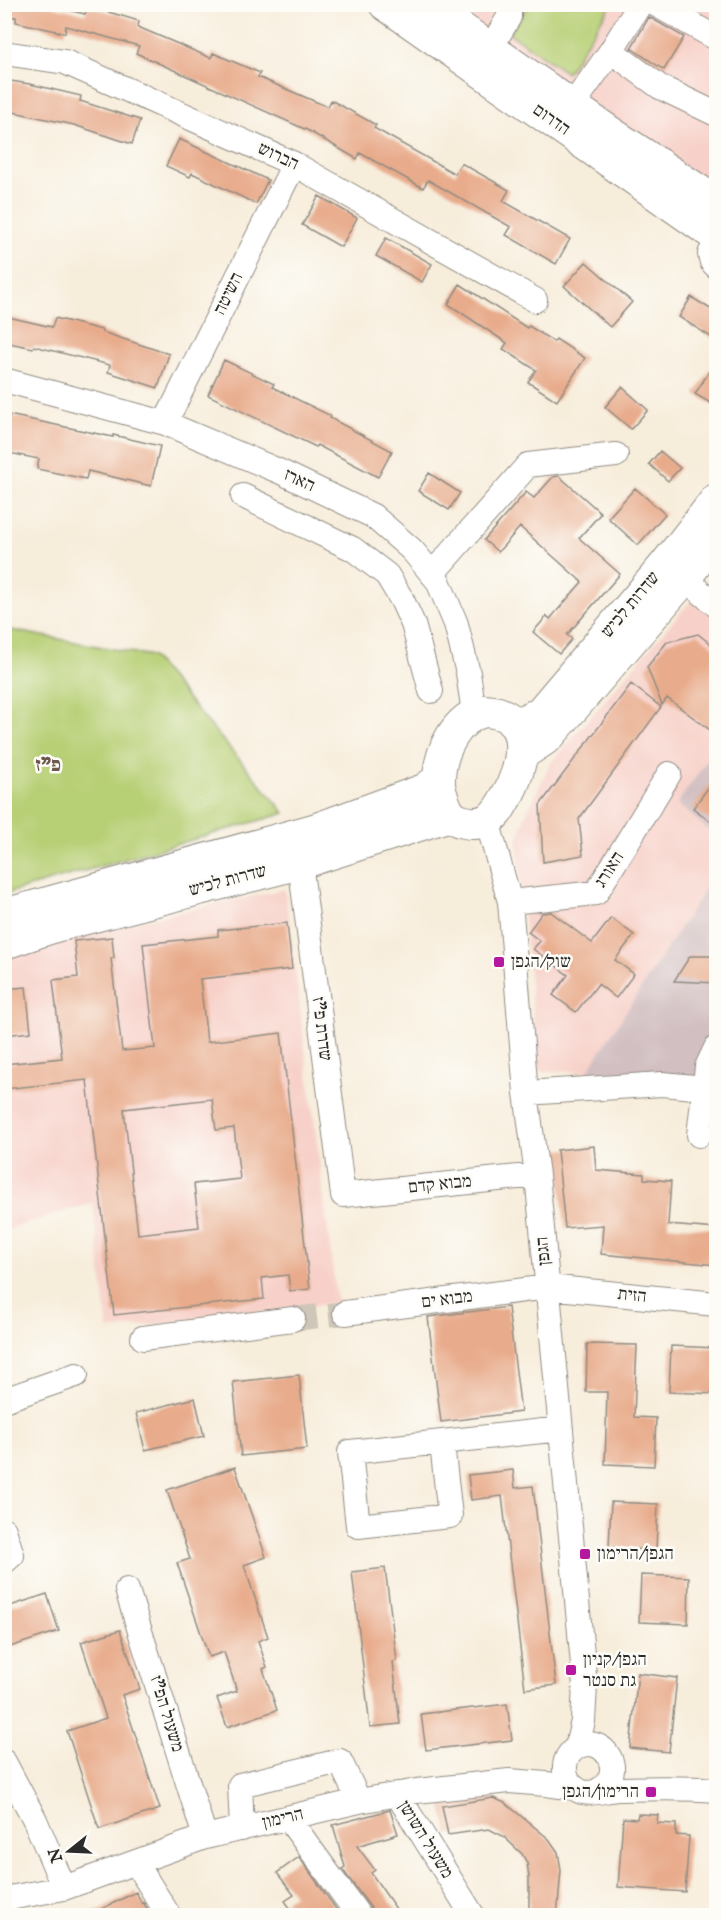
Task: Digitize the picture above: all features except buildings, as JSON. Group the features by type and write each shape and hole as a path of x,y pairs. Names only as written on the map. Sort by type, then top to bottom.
{"main road":[{"name":"הדרום","path":"385,4 717,236"},
{"name":"הדרום","path":"426,4 572,106 714,195"},
{"name":"שדרות לכיש","path":"522,754 548,737 675,571 717,500"},
{"name":"שדרות לכיש","path":"512,722 524,721 540,713 675,571 717,538"},
{"path":"495,711 512,722 521,741 522,754 521,764 510,790 497,812 487,820 468,823 459,821 450,815 443,801 438,780 447,745 464,720 474,713 495,711"},
{"name":"שדרות לכיש","path":"4,915 314,830 424,790 438,780"},
{"name":"שדרות לכיש","path":"4,943 54,926 300,863 450,815"}],"street":[{"path":"490,49 509,17 509,4"},
{"path":"572,106 611,51 640,4"},
{"path":"655,4 717,38"},
{"path":"611,51 660,87 717,114"},
{"name":"הברוש","path":"4,52 65,62 294,164 535,300"},
{"name":"השיטה","path":"165,423 294,164"},
{"path":"717,243 710,254 712,262 717,266"},
{"name":"הארז","path":"4,380 165,423 281,472 373,516 412,550 438,582 456,624 468,673 474,713"},
{"path":"432,574 528,465 616,455"},
{"path":"243,496 353,549 387,576 413,624 430,691"},
{"path":"387,576 412,550"},
{"path":"675,571 717,605"},
{"name":"האורג","path":"510,902 596,893 669,774"},
{"name":"הגפן","path":"487,820 510,902 526,1094 537,1175 585,1686 583,1721 572,1753"},
{"name":"שדרת פ\"ז","path":"300,863 343,1195"},
{"path":"699,1135 711,1091 707,1067 717,1047"},
{"path":"526,1094 662,1084 711,1091"},
{"name":"מבוא קדם","path":"343,1195 537,1175"},
{"name":"הזית","path":"548,1287 717,1304"},
{"name":"מבוא ים","path":"345,1313 548,1287"},
{"path":"143,1338 293,1319"},
{"path":"4,1400 76,1375"},
{"path":"442,1444 450,1516 358,1526 350,1452 561,1430"},
{"path":"4,1530 8,1558"},
{"name":"משעול הפ\"ז","path":"127,1590 205,1838"},
{"name":"הגפן","path":"585,1686 606,1753"},
{"path":"592,1744 606,1753 612,1765 611,1777 607,1784 586,1789 566,1775 572,1753 592,1744"},
{"name":"הרימון","path":"509,1781 540,1771 572,1753"},
{"name":"הרימון","path":"606,1753 632,1770 685,1787"},
{"path":"242,1829 240,1785 340,1761 359,1801"},
{"path":"4,1762 35,1820 64,1888"},
{"name":"הרימון","path":"4,1899 64,1888 205,1838 397,1794 509,1781 586,1789 685,1787 717,1790"},
{"name":"משעול השושן","path":"397,1794 473,1916"},
{"path":"288,1818 359,1916"},
{"path":"136,1863 169,1916"},
{"name":"הרימון","path":"18,1916 64,1888"}],"shaded area":[{"path":"451,5 716,5 716,190"},
{"path":"716,571 716,747 677,804 716,836 716,872 587,1072 538,1071 517,840 526,814 550,764"},
{"path":"716,747 716,836 677,804"},
{"path":"716,872 716,1081 587,1072"},
{"path":"285,889 337,1303 108,1330 93,1203 5,1230 4,957 56,939"}],"green space":[{"path":"529,5 611,5 567,73 509,33"},
{"path":"5,629 151,656 285,813 5,894"}],"tunnel":[{"path":"293,1319 345,1313"}],"place":[{"name":"שוק/הגפן","path":"499,962"},
{"name":"הגפן/הרימון","path":"585,1554"},
{"name":"הגפן/קניון גת סנטר","path":"571,1670"},
{"name":"הרימון/הגפן","path":"651,1792"}],"district":[{"name":"פ\"ז","path":"48,765"}]}
